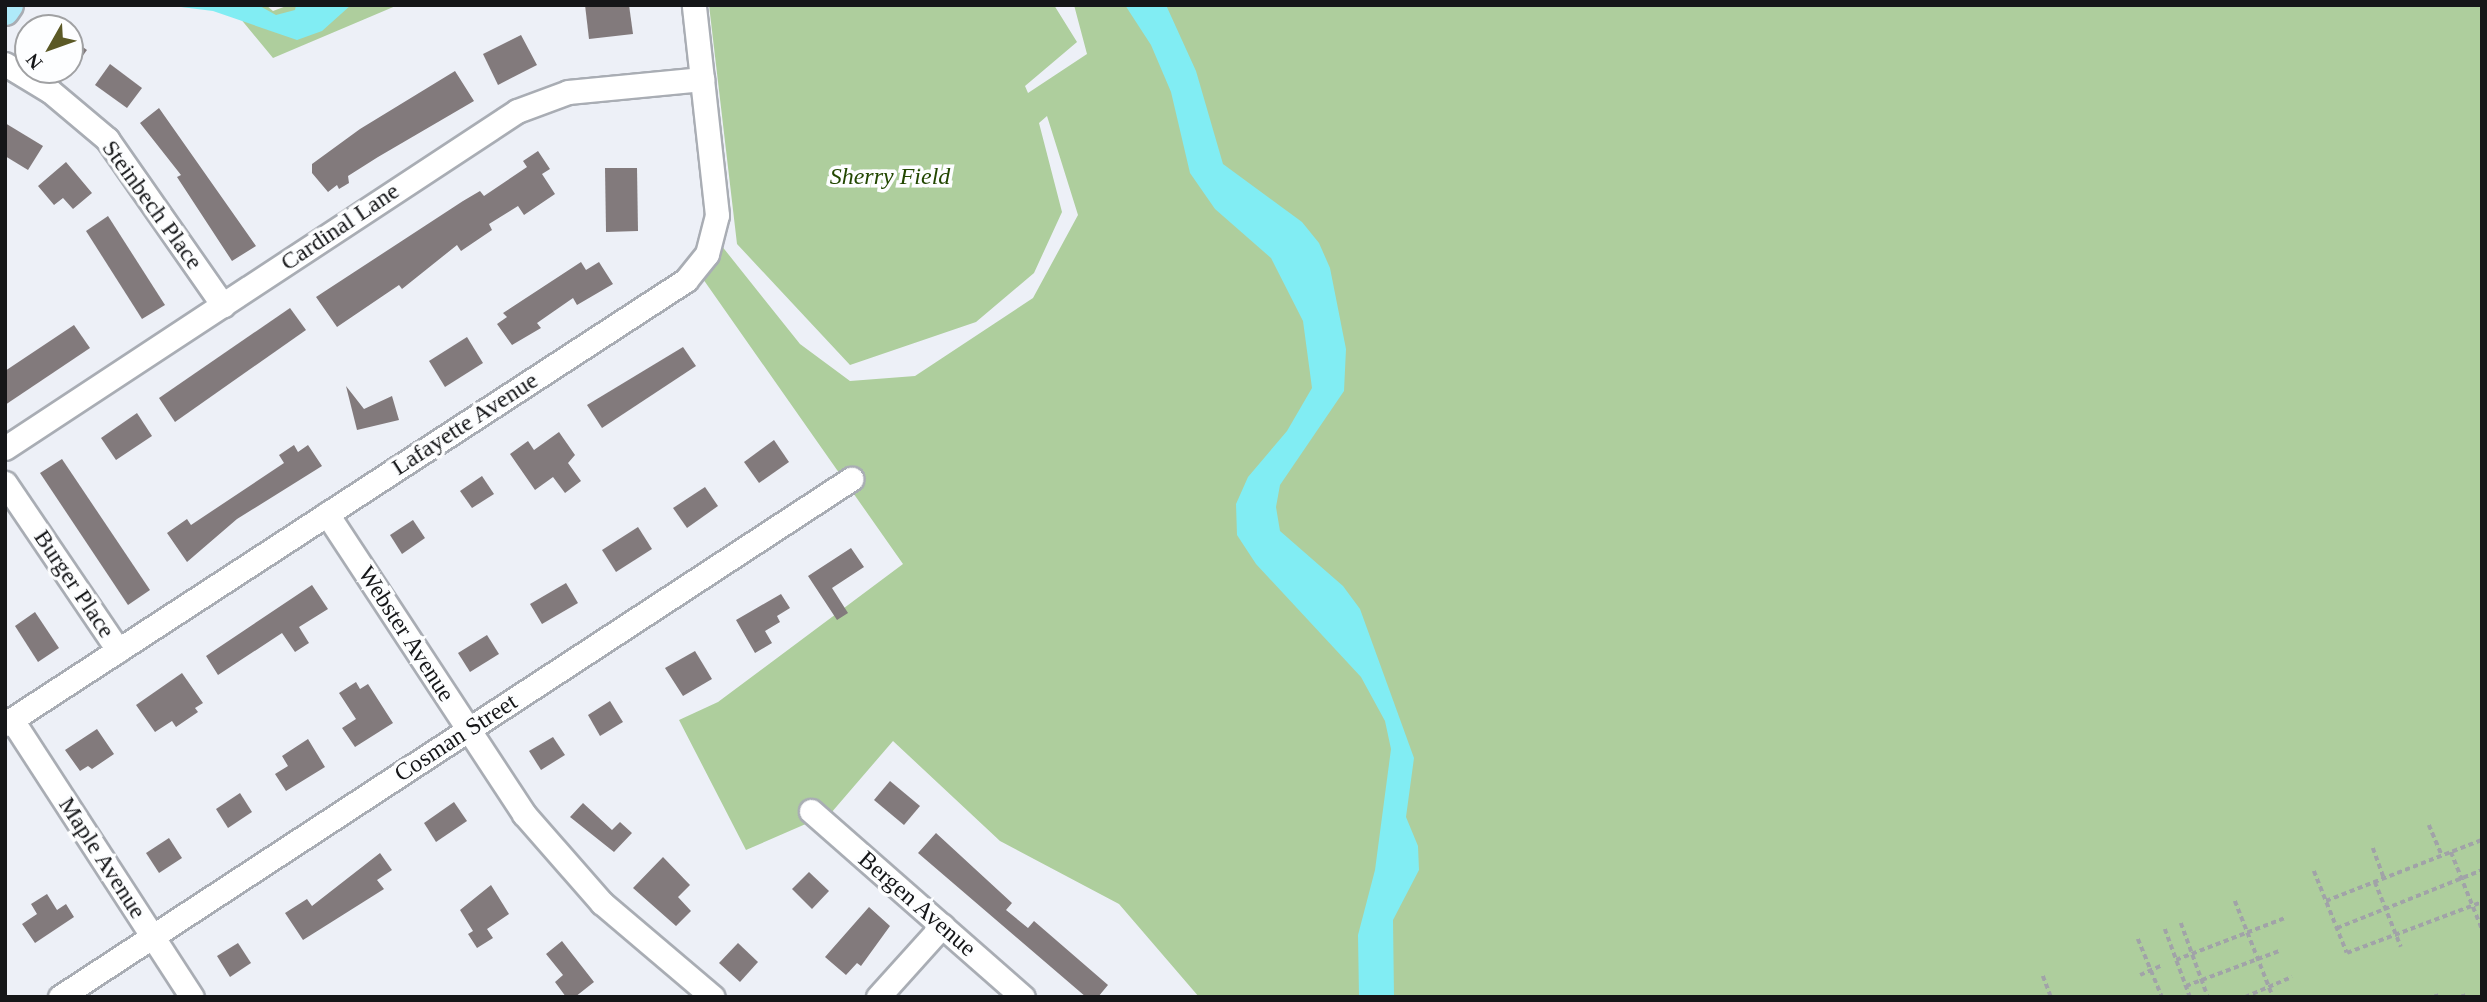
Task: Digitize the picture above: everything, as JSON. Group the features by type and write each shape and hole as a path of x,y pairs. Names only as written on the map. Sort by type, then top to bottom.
{"main road":[{"path":"5,11 9,5"}],"street":[{"name":"Lafayette Avenue","path":"9,722 687,281 702,264 715,234 717,215 694,5"},
{"name":"Steinbech Place","path":"5,64 50,91 107,139 223,305"},
{"name":"Cardinal Lane","path":"5,448 517,111 568,92 702,79"},
{"name":"Cosman Street","path":"60,997 851,479"},
{"name":"Burger Place","path":"5,483 118,650"},
{"name":"Webster Avenue","path":"327,514 468,730 561,860 602,903 713,997"},
{"name":"Maple Avenue","path":"9,722 192,997"},
{"name":"Bergen Avenue","path":"811,811 1023,997"},
{"path":"878,997 942,926"}],"path":[{"path":"2429,825 2442,856"},
{"path":"2326,901 2482,840"},
{"path":"2373,848 2384,879"},
{"path":"2451,852 2482,929"},
{"path":"2314,870 2347,953 2482,902"},
{"path":"2337,928 2482,870"},
{"path":"2375,882 2400,947"},
{"path":"2235,901 2273,997"},
{"path":"2176,960 2285,918"},
{"path":"2181,923 2208,997"},
{"path":"2165,929 2190,997"},
{"path":"2138,939 2162,997"},
{"path":"2186,986 2279,951"},
{"path":"2140,975 2162,965"},
{"path":"2043,976 2051,997"},
{"path":"2245,997 2291,976"}],"green space":[{"path":"203,5 266,5 273,11 289,5 398,5 273,58 235,12"},
{"name":"Sherry Field","path":"709,5 1054,5 1077,42 1025,86 1028,93 1087,54 1074,5 2482,5 2482,997 1199,997 1119,904 1000,841 893,741 831,813 746,850 679,720 718,702 903,564 696,269 713,235 800,344 850,381 915,376 1033,298 1078,215 1047,116 1039,123 1062,212 1034,273 976,322 850,365 737,244"}],"water":[{"path":"165,5 258,5 276,15 295,10 296,5 351,5 322,31 297,40 213,11"},
{"path":"1125,5 1166,5 1196,71 1223,164 1302,222 1319,243 1330,268 1346,349 1344,391 1280,485 1276,507 1280,531 1343,586 1360,609 1414,758 1406,817 1418,846 1419,870 1393,920 1394,997 1359,997 1358,935 1375,870 1391,749 1385,721 1361,677 1256,564 1237,535 1236,504 1248,477 1287,431 1312,388 1303,321 1271,258 1215,209 1190,173 1171,92 1151,45"}],"building":[{"path":"585,5 629,5 633,34 589,39"},
{"path":"521,35 537,65 498,85 483,54"},
{"path":"110,64 142,88 127,108 95,85"},
{"path":"455,71 474,101 348,176 349,183 339,189 337,185 328,192 312,173 312,164 360,129"},
{"path":"159,108 256,246 232,261 177,177 181,175 140,123"},
{"path":"5,123 43,146 28,170 5,156"},
{"path":"538,151 550,169 542,174 555,194 524,215 518,206 489,224 492,230 461,251 457,245 402,289 399,285 337,327 316,297 463,201 480,191 484,196 527,167 523,161"},
{"path":"66,162 92,193 73,209 63,198 54,205 38,186"},
{"path":"605,168 637,168 638,231 606,232"},
{"path":"108,216 165,305 142,319 86,231"},
{"path":"581,262 586,270 599,262 613,284 577,305 573,298 537,323 541,328 512,345 497,324 507,317 503,313"},
{"path":"290,308 306,330 175,422 159,398"},
{"path":"74,325 90,348 5,405 5,371"},
{"path":"467,337 483,363 445,387 429,361"},
{"path":"683,347 696,366 602,428 587,405"},
{"path":"346,386 364,409 392,396 399,420 357,430"},
{"path":"137,413 152,436 116,460 101,438"},
{"path":"559,432 575,455 568,463 581,481 565,493 553,477 535,490 510,454 528,441 534,450"},
{"path":"774,440 789,462 759,483 744,462"},
{"path":"294,445 298,452 308,445 322,466 237,519 187,562 167,533 187,519 191,525 284,463 279,455"},
{"path":"62,459 150,590 128,605 40,473"},
{"path":"482,476 494,494 472,508 460,491"},
{"path":"705,487 718,506 687,528 673,508"},
{"path":"413,520 425,538 402,554 390,535"},
{"path":"638,527 652,549 616,572 602,550"},
{"path":"851,548 864,567 832,588 848,613 837,620 808,576"},
{"path":"566,583 578,603 542,624 530,604"},
{"path":"312,585 328,609 299,627 309,643 295,652 282,633 218,675 206,656"},
{"path":"781,594 790,608 777,616 780,622 765,631 772,643 755,653 736,620"},
{"path":"35,612 59,648 38,662 15,626"},
{"path":"487,635 499,654 470,672 458,653"},
{"path":"695,651 712,679 683,696 665,668"},
{"path":"182,673 203,703 195,708 198,712 176,727 172,721 155,732 136,705"},
{"path":"356,682 360,689 368,684 393,723 355,747 342,728 356,719 339,693"},
{"path":"610,701 623,722 600,736 588,715"},
{"path":"97,729 114,754 92,769 88,766 80,771 65,750"},
{"path":"553,737 565,755 541,770 529,751"},
{"path":"308,739 325,767 286,791 275,774 288,766 282,756"},
{"path":"890,781 920,806 904,825 874,800"},
{"path":"240,793 252,812 228,828 216,809"},
{"path":"454,802 467,821 436,842 424,823"},
{"path":"583,803 612,830 620,822 632,833 614,852 570,817"},
{"path":"936,833 1012,903 1006,910 1028,928 1034,921 1108,985 1098,997 1086,997 918,853"},
{"path":"169,838 182,858 159,873 146,853"},
{"path":"380,853 392,870 377,880 384,889 303,940 285,913 307,899 312,906"},
{"path":"663,857 690,885 678,897 691,911 676,926 633,888"},
{"path":"809,872 829,891 812,909 792,889"},
{"path":"491,885 509,914 487,929 493,938 477,948 468,934 473,931 460,910"},
{"path":"47,894 57,910 66,904 74,917 35,943 22,924 37,914 31,904"},
{"path":"869,907 890,926 861,966 857,963 846,975 825,957"},
{"path":"562,941 594,982 575,997 566,997 555,982 563,975 546,954"},
{"path":"238,943 251,963 230,977 217,956"},
{"path":"738,943 758,962 740,982 719,963"}]}
